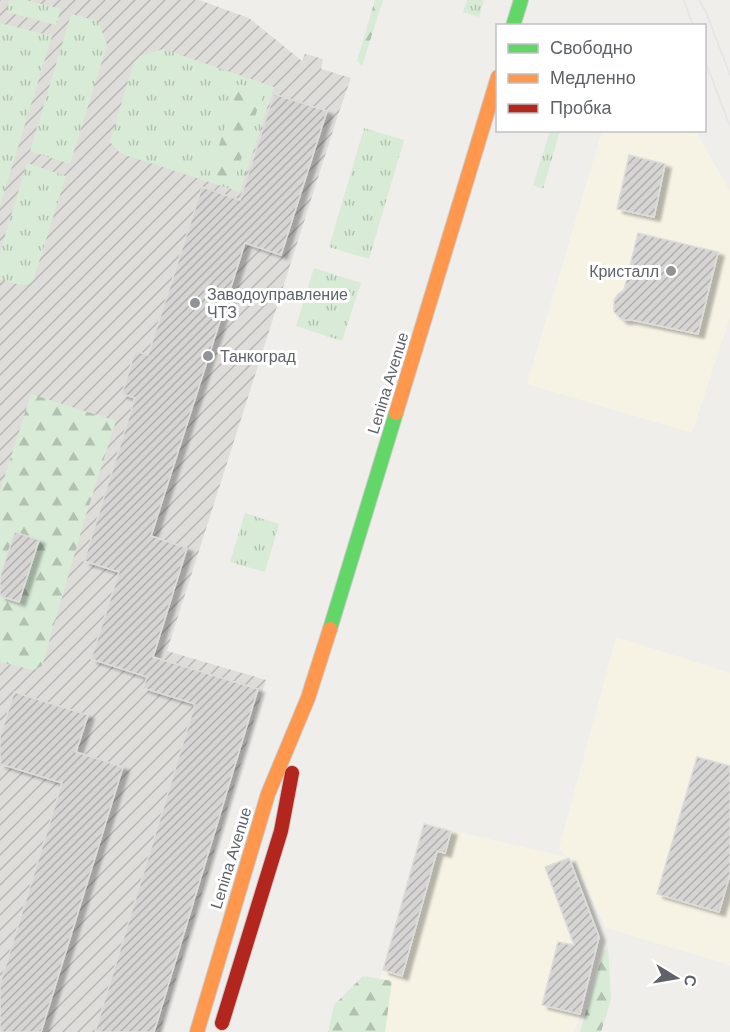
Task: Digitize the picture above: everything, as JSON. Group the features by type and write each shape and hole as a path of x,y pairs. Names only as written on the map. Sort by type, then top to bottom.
{"street":[{"path":"514,24 521,0"},
{"name":"Lenina Avenue","path":"197,1032 259,820 308,698 357,543 496,84"},
{"name":"Lenina Avenue","path":"219,1032 281,831 308,698"},
{"path":"259,820 268,812 274,813 278,817 281,831"}],"shaded area":[{"path":"0,0 199,0 249,18 302,61 305,54 323,59 321,69 351,78 167,651 266,680 160,1032 0,1032"},
{"path":"602,132 696,132 730,191 730,317 692,433 527,384"},
{"path":"616,637 730,673 730,965 606,928 570,859 598,935 574,1032 365,1032 424,824 567,857 559,849"}],"green space":[{"path":"26,0 61,9 56,25 6,12 9,1"},
{"path":"375,0 383,0 362,66 357,61"},
{"path":"467,0 484,0 479,17 463,12"},
{"path":"71,14 98,21 107,45 70,164 30,151"},
{"path":"0,23 52,36 0,206"},
{"path":"163,49 274,87 240,192 125,155 110,142 133,64 140,56"},
{"path":"239,84 263,92 234,181 210,173"},
{"path":"364,128 404,140 369,259 329,247"},
{"path":"550,132 560,132 543,189 533,185"},
{"path":"27,163 66,176 33,281 22,285 0,279 0,252"},
{"path":"314,268 361,283 342,341 296,326"},
{"path":"31,394 116,421 42,666 33,670 0,662 0,491"},
{"path":"245,513 279,524 265,572 230,562"},
{"path":"608,948 611,999 601,1032 580,1032 603,952"},
{"path":"363,976 392,981 385,1032 328,1032 334,1005"}],"building":[{"path":"274,94 327,111 281,255 245,243 151,536 187,548 153,657 258,689 154,1032 95,1032 195,704 143,688 147,677 91,659 119,572 84,561 135,398 122,394 135,351 148,355 202,187 240,200"},
{"path":"629,155 665,164 654,217 617,209"},
{"name":"Кристалл","path":"638,233 718,252 698,334 632,320 622,320 614,312 614,300 624,290"},
{"path":"15,532 39,540 19,602 0,596 0,577"},
{"path":"14,692 88,715 76,752 123,767 41,1032 0,1032 0,984 62,783 0,764 0,737"},
{"path":"697,757 730,766 730,874 719,912 657,894"},
{"path":"424,824 451,831 445,853 437,851 402,976 383,970"},
{"path":"569,858 599,937 580,1014 542,1005 558,942 574,945 545,867"}],"tram line":[{"path":"684,0 692,24"},
{"path":"699,0 706,12 730,75"},
{"path":"706,63 730,126"}],"traffic: fast":[{"path":"514,24 521,0"},
{"path":"330,629 396,413"}],"traffic: slow":[{"path":"396,413 496,84"},
{"path":"197,1032 268,794 308,698 330,629"}],"traffic: jam":[{"path":"222,1023 281,831 292,773"}],"place":[{"name":"Кристалл","path":"671,271"},
{"name":"Заводоуправление ЧТЗ","path":"195,303"},
{"name":"Танкоград","path":"208,356"}]}
